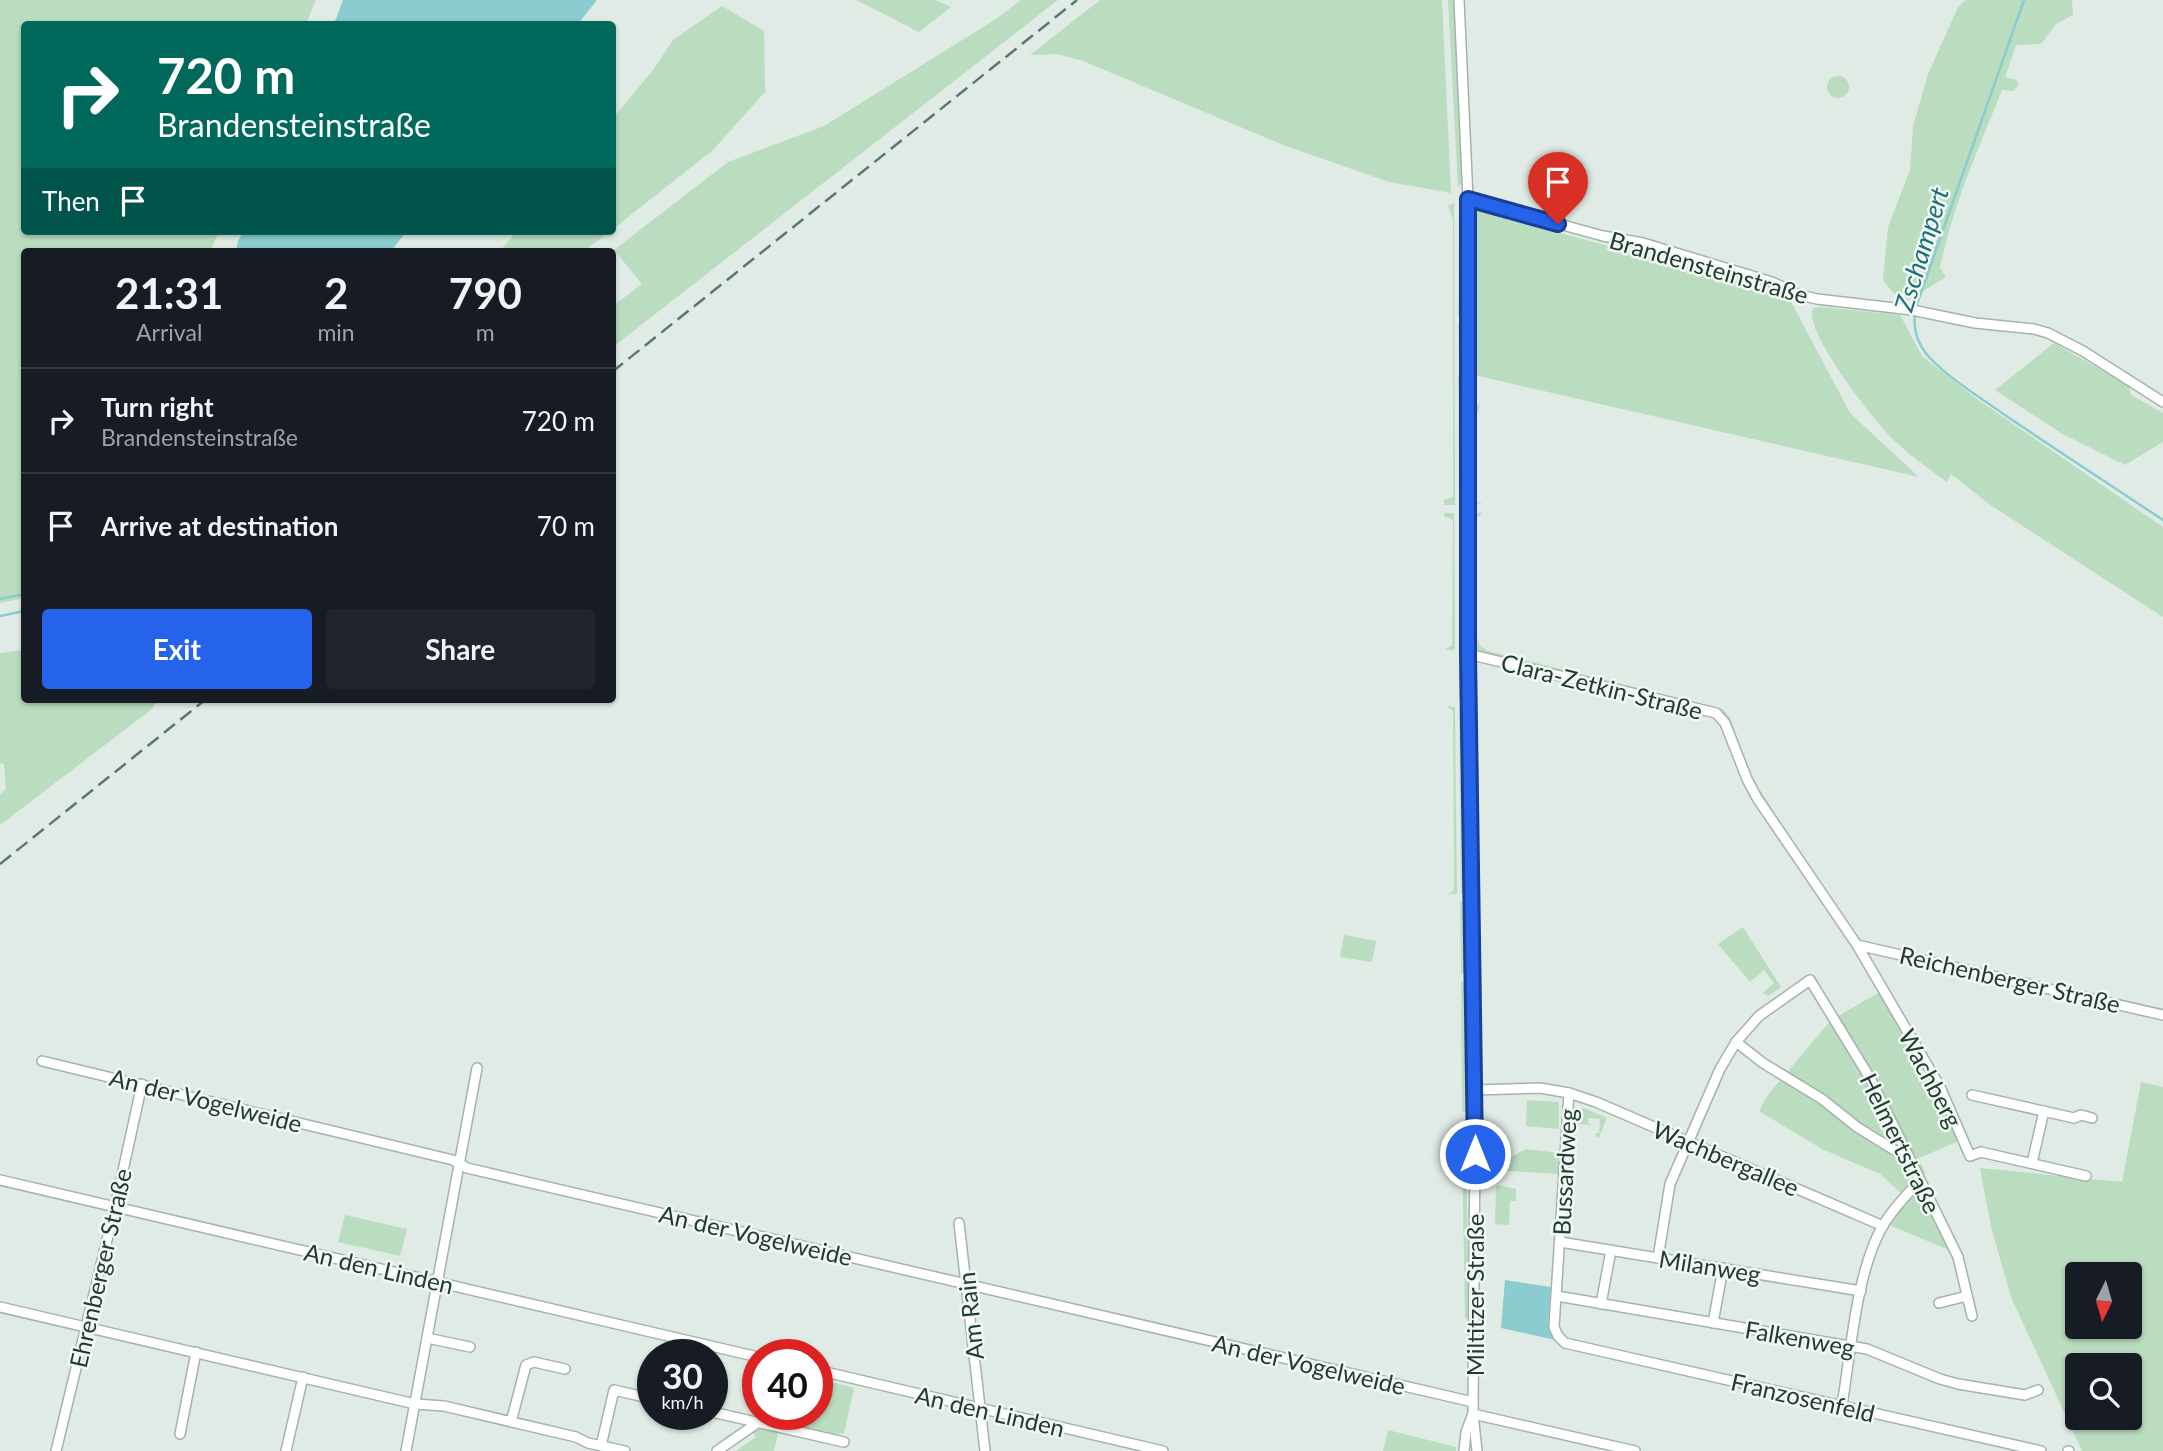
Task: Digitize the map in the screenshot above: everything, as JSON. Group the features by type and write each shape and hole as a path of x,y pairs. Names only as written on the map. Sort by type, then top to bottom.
{"street":[{"name":"Miltitzer Straße","path":"1459,0 1468,199 1468,654 1474,1090 1473,1414 1477,1451"},
{"name":"Brandensteinstraße","path":"1468,199 1603,236 1643,243 1772,282 1800,295 2048,333 2163,402"},
{"name":"Clara-Zetkin-Straße","path":"1468,654 1716,713 1725,723 1747,779 1769,817 1857,945"},
{"name":"Reichenberger Straße","path":"1857,945 2163,1015"},
{"name":"Wachberg","path":"1857,945 1940,1087 1970,1156 1981,1152 2087,1176"},
{"name":"Helmertstraße","path":"1736,1042 1759,1016 1810,980 1870,1078 1958,1257 1972,1316"},
{"path":"1658,1258 1670,1184 1720,1069 1736,1042 1763,1063 1822,1099 1857,1127 1909,1158"},
{"name":"An der Vogelweide","path":"42,1061 453,1160 467,1168 1473,1402"},
{"path":"406,1451 478,1068"},
{"name":"Ehrenberger Straße","path":"56,1451 142,1084"},
{"name":"Bussardweg","path":"1474,1090 1540,1088 1569,1093 1554,1327 1565,1343"},
{"name":"Wachbergallee","path":"1569,1093 1596,1102 1883,1226"},
{"name":"Wachberg","path":"1972,1095 2074,1118 2081,1115 2092,1118"},
{"path":"2032,1163 2044,1111"},
{"name":"An den Linden","path":"0,1180 742,1353"},
{"path":"1842,1405 1861,1291 1870,1255 1883,1226 1920,1181"},
{"name":"Am Rain","path":"959,1223 985,1451"},
{"name":"Milanweg","path":"1560,1242 1861,1291"},
{"path":"1601,1304 1611,1250"},
{"path":"1713,1323 1723,1268"},
{"name":"Falkenweg","path":"1557,1296 1852,1346 1890,1357 1947,1382 2025,1395 2038,1390"},
{"path":"1939,1303 1967,1296"},
{"path":"0,1307 415,1404 444,1406 625,1451"},
{"path":"427,1338 470,1348"},
{"name":"Franzosenfeld","path":"1565,1343 2040,1451"},
{"path":"180,1434 197,1352"},
{"path":"511,1422 526,1365 534,1362 565,1369"},
{"name":"An den Linden","path":"833,1374 1163,1451"},
{"path":"286,1451 303,1377"},
{"path":"601,1446 614,1390 637,1395"},
{"name":"Miltitzer Straße","path":"1464,1451 1466,1432 1473,1414"},
{"path":"1473,1414 1635,1451"},
{"path":"717,1451 747,1430"},
{"path":"789,1430 844,1442"}],"green space":[{"path":"0,0 316,0 307,21 21,21 21,235 217,235 212,248 21,248 21,599 0,603"},
{"path":"856,0 935,0 951,7 919,32"},
{"path":"1021,0 1058,0 616,345 616,304 642,284 616,252 616,248 728,162 824,126 996,19"},
{"path":"1100,0 1442,0 1451,193 1389,182 1286,146 1083,61 1057,54 1030,55"},
{"path":"1448,0 1454,0 1463,180 1458,188"},
{"path":"1966,0 2072,0 2073,15 2056,24 2041,44 2016,45 2005,77 2017,80 2018,85 2014,91 2002,90 1967,177 1940,268 1946,277 1902,304 1883,280 1888,227 1910,170 1913,126 1928,74 1958,7"},
{"path":"722,6 764,31 765,92 713,150 616,227 616,114 653,70 673,40"},
{"path":"1838,76 1846,79 1849,87 1846,95 1838,98 1830,95 1827,87 1830,79"},
{"path":"1459,202 1463,210 1464,318 1458,317"},
{"path":"1454,203 1455,505 1444,505 1444,500 1453,497 1453,219 1448,206"},
{"path":"1475,210 1787,294 1850,413 1919,477 1474,375"},
{"path":"514,235 605,235 588,248 502,248"},
{"path":"1813,308 1900,315 1922,356 1977,399 2163,527 2163,617 1989,504 1951,474 1947,482 1914,458 1873,417 1829,356 1813,319"},
{"path":"1458,324 1464,324 1464,369 1459,368"},
{"path":"2054,343 2129,386 2131,395 2163,413 2163,442 2125,465 2061,433 1995,390"},
{"path":"1458,375 1464,375 1464,505 1459,504"},
{"path":"1473,404 1480,405 1477,415 1476,501 1483,504 1473,503"},
{"path":"1444,513 1454,513 1455,650 1444,650 1452,645 1453,520 1444,516"},
{"path":"1459,513 1464,513 1464,650 1459,648"},
{"path":"1473,513 1483,513 1477,517 1476,634 1480,646 1488,651 1723,709 1730,718 1752,778 1805,859 1801,859 1749,778 1726,718 1477,651 1473,644"},
{"path":"21,650 21,703 155,703 152,709 0,825 0,794 6,790 4,764 0,763 0,653"},
{"path":"1459,658 1464,658 1464,698 1459,698"},
{"path":"1447,706 1455,707 1457,894 1449,894 1454,890 1453,711"},
{"path":"1459,707 1465,707 1465,894 1461,894"},
{"path":"1460,902 1464,902 1466,906 1467,971 1461,974"},
{"path":"1743,927 1781,987 1768,996 1763,993 1774,983 1764,970 1750,982 1718,944"},
{"path":"1344,935 1376,941 1372,962 1340,957"},
{"path":"1461,982 1467,984 1467,1112 1462,1112"},
{"path":"1880,992 1959,1141 1919,1158 1925,1173 1901,1193 1880,1174 1822,1149 1759,1111 1767,1096 1831,1020"},
{"path":"2141,1082 2163,1087 2163,1451 2082,1451 2072,1430 2142,1430 2142,1353 2065,1353 2065,1414 2011,1297 1991,1227 1980,1168 2122,1182"},
{"path":"1527,1100 1559,1102 1559,1129 1526,1126"},
{"path":"1584,1108 1607,1118 1599,1137 1596,1137 1596,1133 1599,1133 1600,1119 1589,1118 1588,1123 1592,1125 1578,1124 1574,1117 1577,1110"},
{"path":"1462,1145 1466,1145 1469,1320 1465,1317"},
{"path":"1526,1149 1559,1153 1558,1174 1497,1170 1498,1159 1507,1159"},
{"path":"1496,1185 1516,1189 1516,1201 1510,1201 1509,1225 1495,1224"},
{"path":"1918,1191 1924,1197 1949,1250 1889,1225 1905,1203"},
{"path":"345,1215 407,1229 400,1256 338,1242"},
{"path":"833,1382 854,1388 844,1433 828,1436 807,1430 833,1430"},
{"path":"1388,1430 1456,1447 1456,1451 1383,1451"},
{"path":"753,1432 778,1432 774,1451 736,1451 756,1437"}],"water":[{"path":"343,0 597,0 580,21 335,21"},
{"path":"242,235 404,235 393,248 237,248"},
{"path":"1505,1280 1551,1287 1548,1327 1555,1340 1501,1328"}],"waterway":[{"name":"Zschampert","path":"1916,307 2024,0"},
{"name":"Zschampert","path":"1915,314 1919,343 1946,373 2163,520"},
{"path":"0,599 21,595"},
{"path":"0,616 21,612"}],"railway":[{"path":"616,369 1077,0"},
{"path":"0,864 201,703"}],"route":[{"path":"1475,1154 1468,654 1468,199 1558,224"}]}
